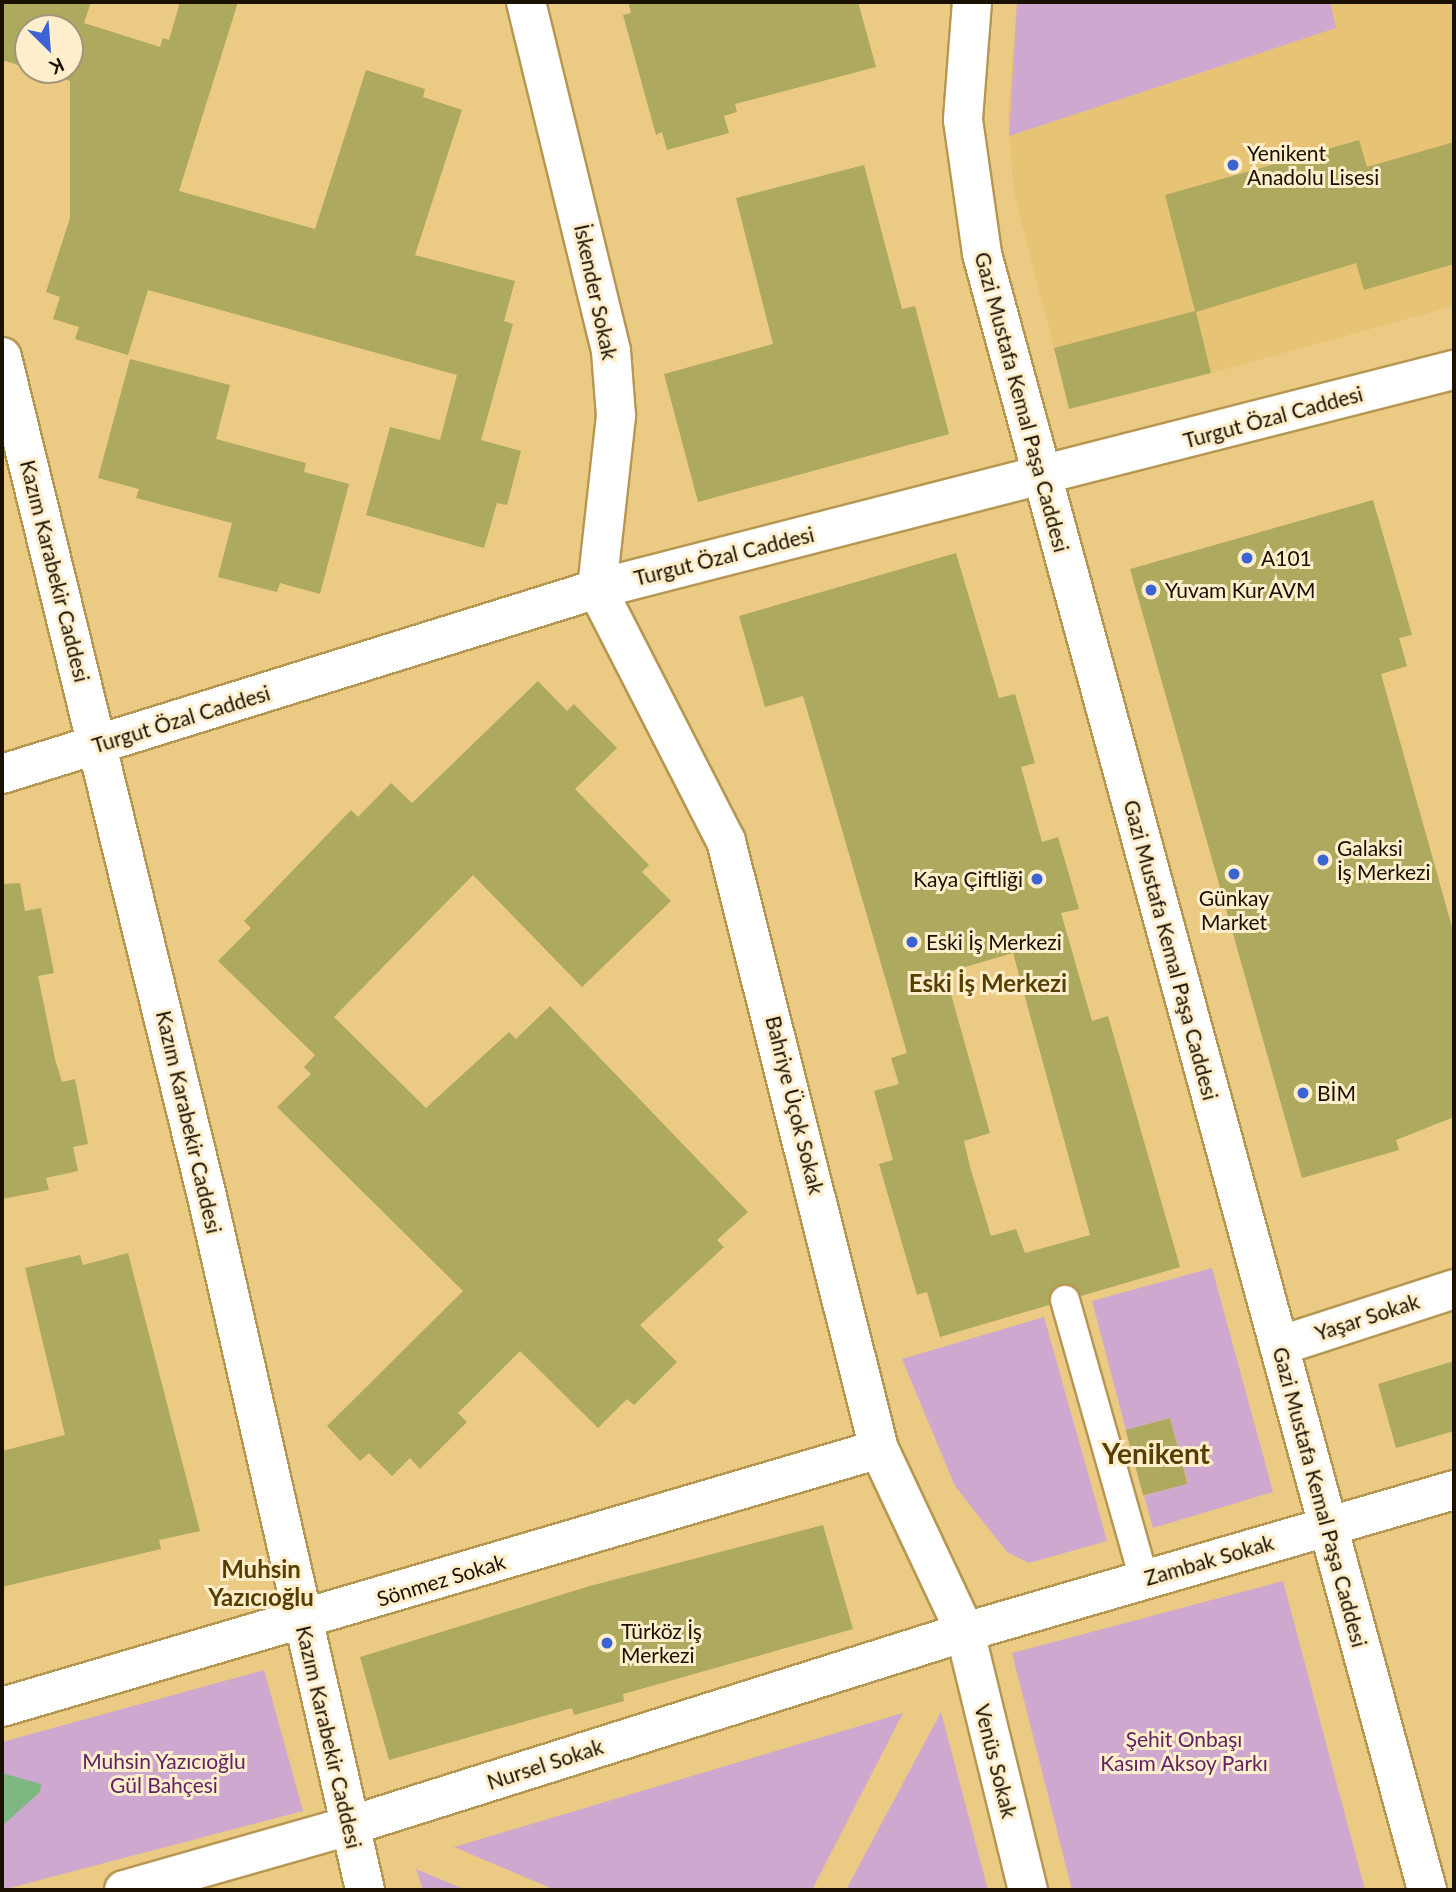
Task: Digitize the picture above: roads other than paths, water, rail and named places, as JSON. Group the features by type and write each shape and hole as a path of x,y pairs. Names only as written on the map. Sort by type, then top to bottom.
{"street":[{"name":"İskender Sokak","path":"526,2 611,351 616,416 597,589"},
{"name":"Gazi Mustafa Kemal Paşa Caddesi","path":"972,2 963,120 970,193 1041,475 1427,1890"},
{"name":"Kazım Karabekir Caddesi","path":"2,357 99,745 365,1890"},
{"name":"Turgut Özal Caddesi","path":"2,774 597,589 1454,370"},
{"name":"Bahriye Üçok Sokak","path":"597,589 726,841 879,1449 965,1632"},
{"name":"Yaşar Sokak","path":"1279,1346 1454,1289"},
{"name":"Sönmez Sokak","path":"2,1707 303,1622 879,1449"},
{"name":"Zambak Sokak","path":"965,1632 1454,1490"},
{"name":"Nursel Sokak","path":"124,1890 349,1826 965,1632"},
{"name":"Venüs Sokak","path":"965,1632 1028,1890"}],"lane":[{"path":"1065,1300 1144,1580"}],"place":[{"name":"Yenikent Anadolu Lisesi","path":"1233,165"},
{"name":"A101","path":"1247,558"},
{"name":"Yuvam Kur AVM","path":"1151,590"},
{"name":"Galaksi İş Merkezi","path":"1323,860"},
{"name":"Günkay Market","path":"1234,874"},
{"name":"Kaya Çiftliği","path":"1037,879"},
{"name":"Eski İş Merkezi","path":"912,942"},
{"name":"BİM","path":"1303,1093"},
{"name":"Türköz İş Merkezi","path":"607,1643"}],"district":[{"name":"Eski İş Merkezi","path":"988,983"},
{"name":"Yenikent","path":"1156,1453"},
{"name":"Muhsin Yazıcıoğlu","path":"261,1583"}],"park label":[{"name":"Şehit Onbaşı Kasım Aksoy Parkı","path":"1184,1751"},
{"name":"Muhsin Yazıcıoğlu Gül Bahçesi","path":"164,1773"}]}
